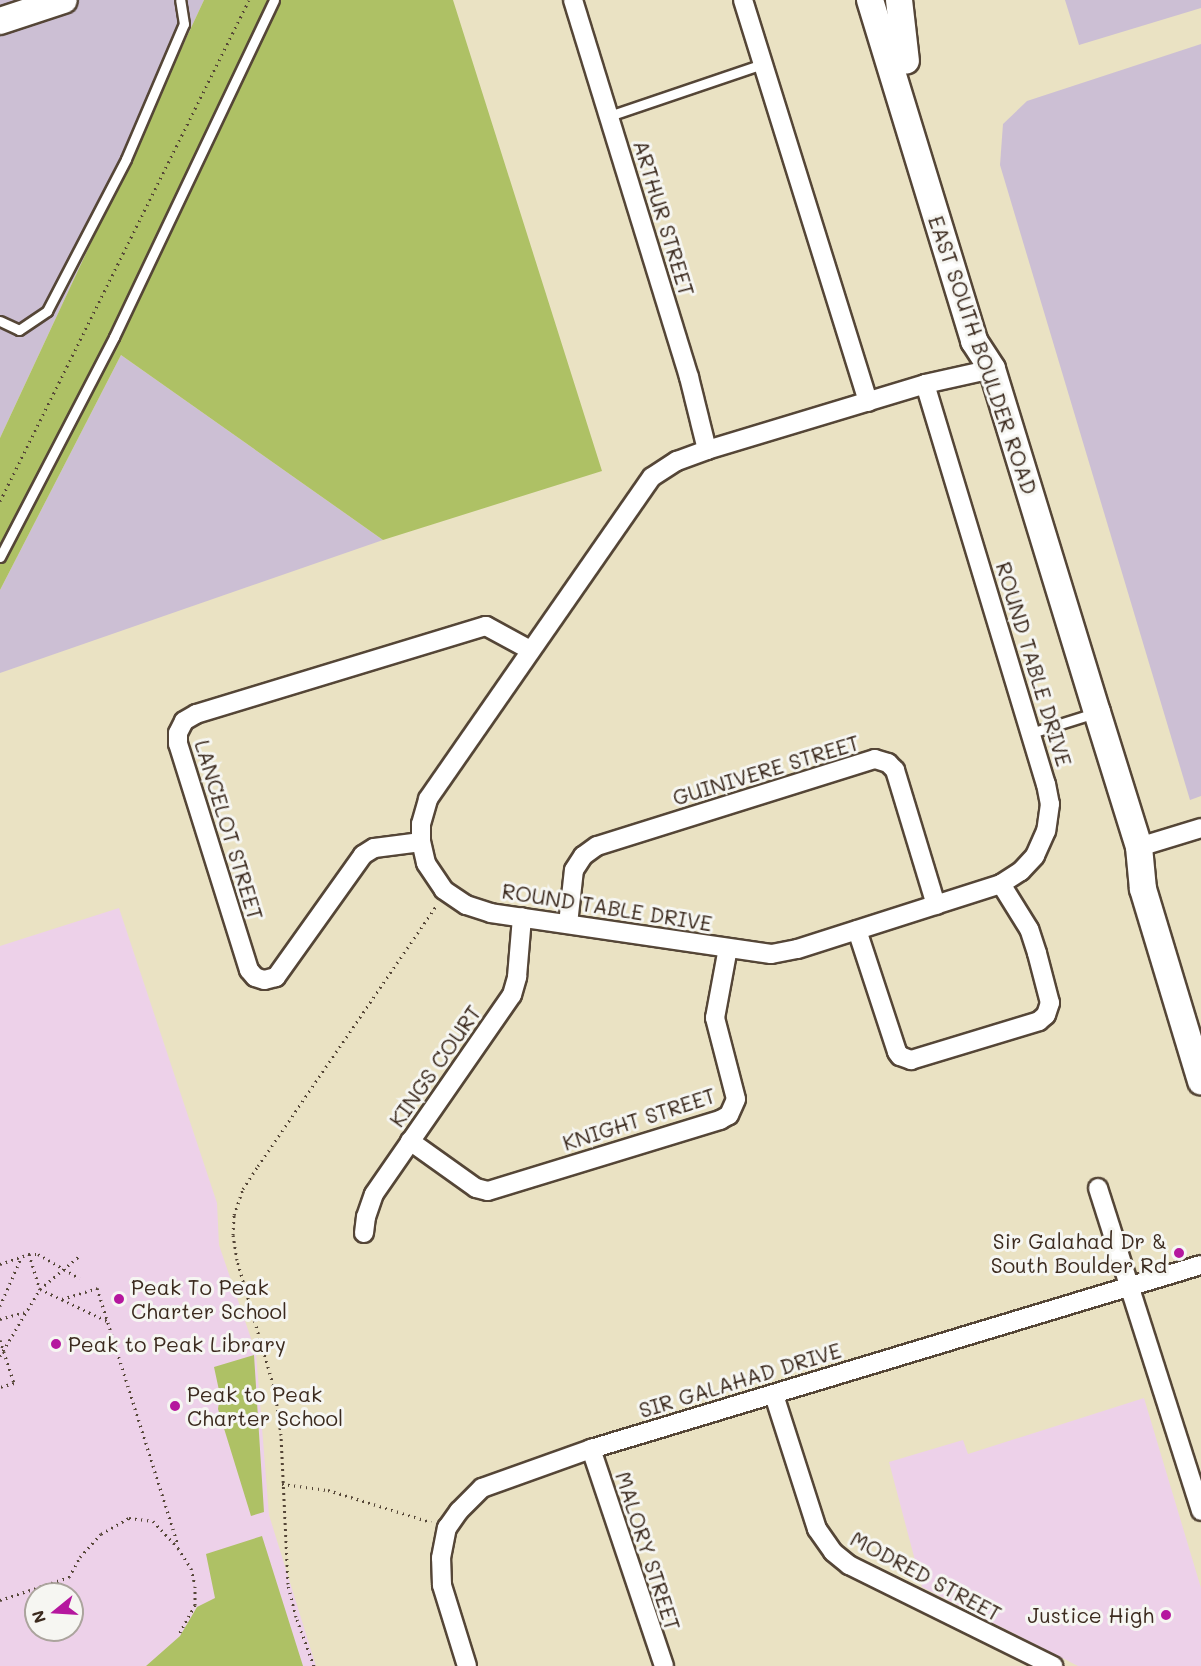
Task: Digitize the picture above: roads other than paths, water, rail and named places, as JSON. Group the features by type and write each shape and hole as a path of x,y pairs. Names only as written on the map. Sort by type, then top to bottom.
{"main road":[{"name":"EAST SOUTH BOULDER ROAD","path":"870,0 974,342 992,369 1097,712 1138,847 1143,889 1201,1082"},
{"path":"887,0 987,326 992,369"},
{"path":"899,0 906,61"},
{"path":"0,21 53,2"},
{"name":"EAST SOUTH BOULDER ROAD","path":"1138,847 1159,884 1201,1021"}],"street":[{"name":"ARTHUR STREET","path":"573,0 689,377 707,450"},
{"path":"743,0 868,402"},
{"name":"ROUND TABLE DRIVE","path":"925,384 1031,733 1050,804 1046,831 1035,856 1021,871 1001,884 797,949 771,954 522,918 466,905 444,890 426,863 421,842 421,824 428,799 652,477 677,461 707,450 925,384 992,369"},
{"name":"LANCELOT STREET","path":"421,842 374,848 363,855 276,977 264,980 255,977 245,958 178,744 178,733 184,721 196,714 486,626 530,650"},
{"name":"GUINIVERE STREET","path":"568,924 574,870 583,856 597,846 875,759 888,763 896,770 936,905"},
{"path":"1138,847 1201,828"},
{"path":"857,930 900,1056 911,1060 1039,1021 1046,1015 1050,1003 1038,953 1029,929 1001,884"},
{"name":"KINGS COURT","path":"364,1233 374,1194 512,995 517,977 522,918"},
{"name":"KNIGHT STREET","path":"410,1141 476,1188 488,1191 720,1120 729,1115 736,1099 714,1018 728,948"},
{"path":"1098,1188 1201,1511"},
{"name":"SIR GALAHAD DRIVE","path":"467,1666 442,1585 441,1558 447,1527 482,1488 496,1481 591,1449 1201,1265"},
{"name":"MODRED STREET","path":"774,1395 817,1529 832,1552 849,1565 1053,1666"},
{"name":"MALORY STREET","path":"591,1449 664,1666"}],"lane":[{"path":"0,321 19,330 47,311 126,159 184,24 180,0"},
{"path":"0,557 114,337 274,0"},
{"path":"609,116 763,63"},
{"path":"1031,733 1097,712"}],"place":[{"name":"Sir Galahad Dr & South Boulder Rd","path":"1179,1253"},
{"name":"Peak To Peak Charter School","path":"119,1299"},
{"name":"Peak to Peak Library","path":"56,1344"},
{"name":"Peak to Peak Charter School","path":"175,1406"},
{"name":"Justice High","path":"1166,1615"}]}
